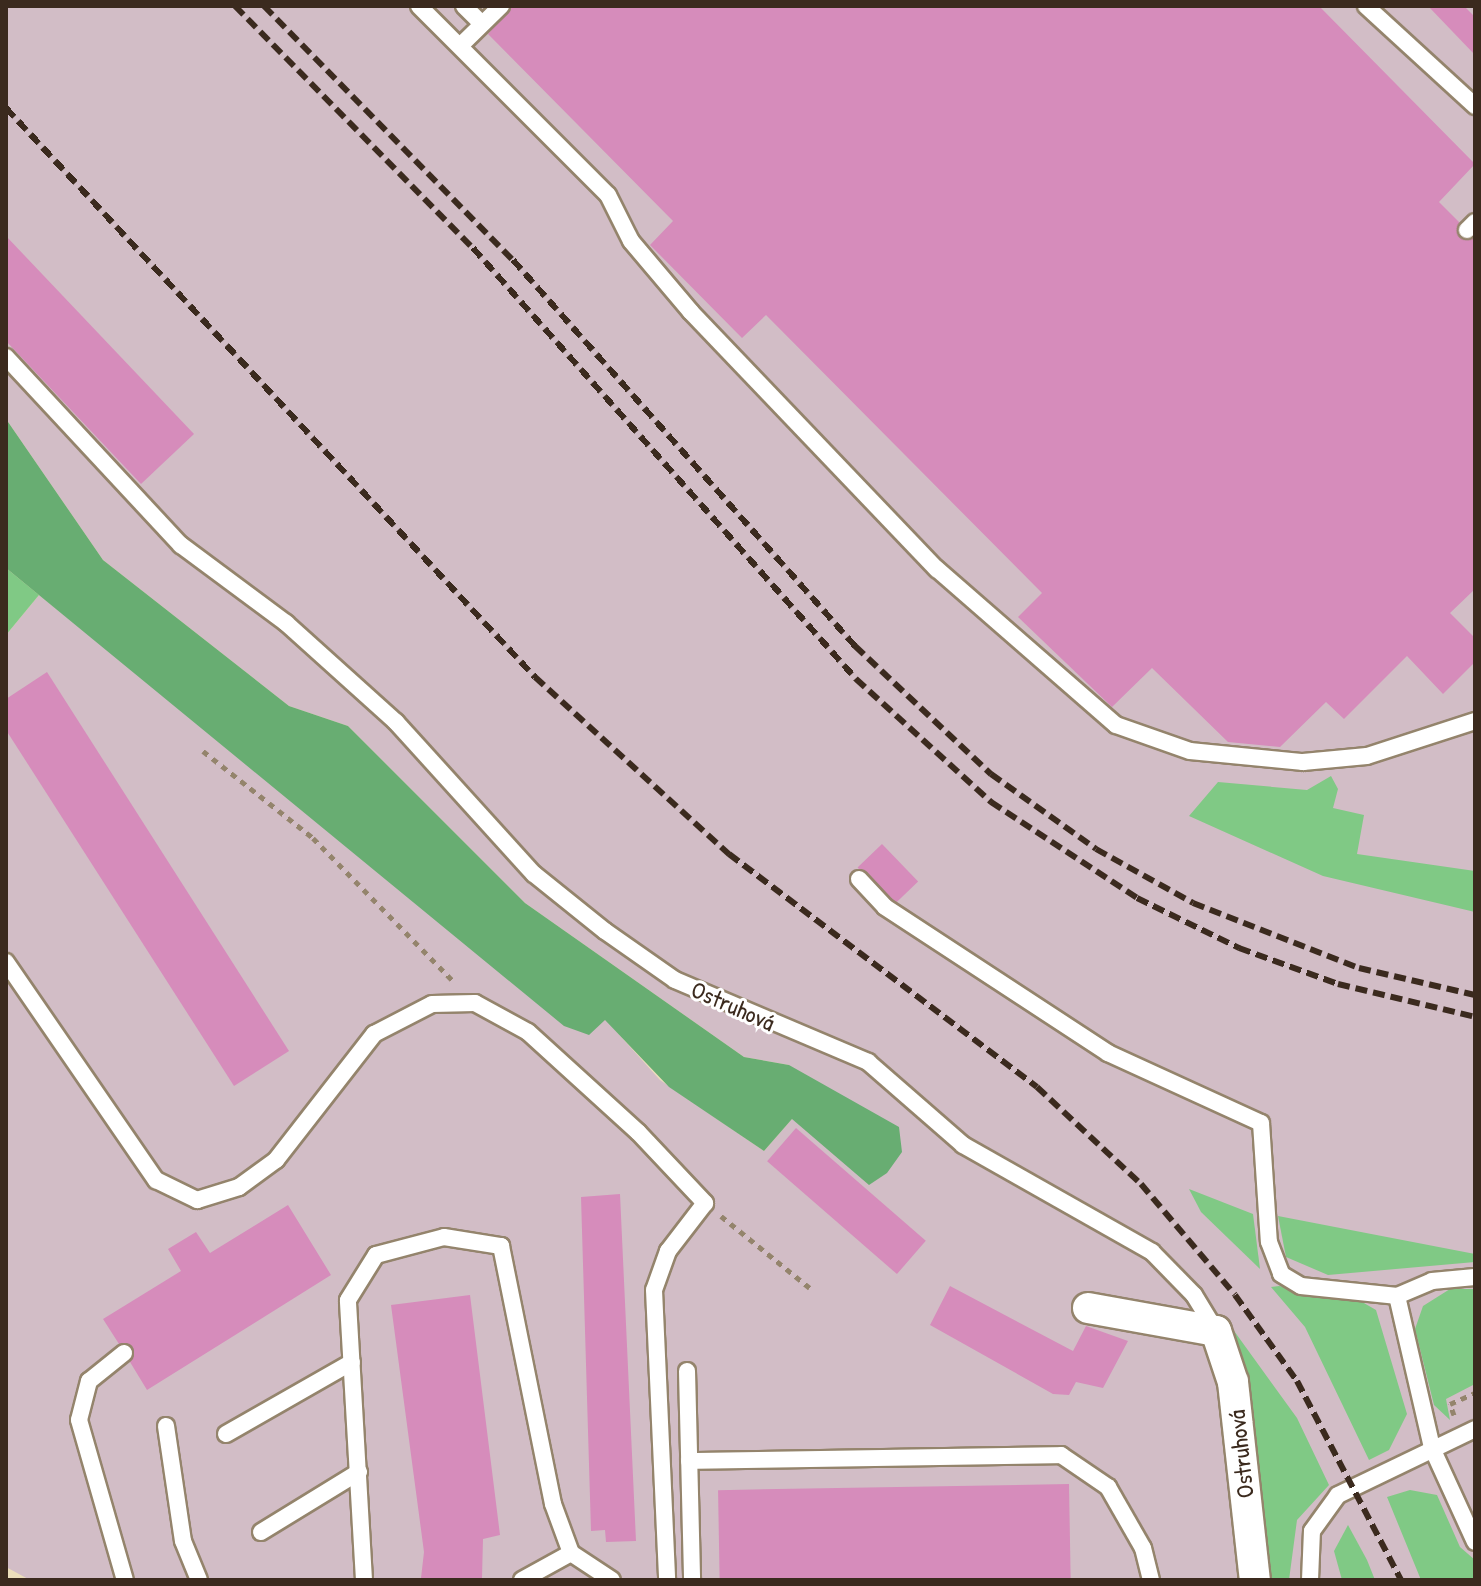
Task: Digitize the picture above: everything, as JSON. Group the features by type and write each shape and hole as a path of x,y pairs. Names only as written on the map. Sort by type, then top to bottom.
{"street":[{"path":"1088,1308 1216,1331"},
{"name":"Ostruhová","path":"1216,1331 1233,1382 1255,1580"}],"lane":[{"path":"419,6 608,195 631,241 691,312 937,569 1116,725 1190,751 1303,762 1367,756 1475,721"},
{"path":"464,6 482,24"},
{"path":"461,45 501,6"},
{"path":"1366,6 1475,106"},
{"name":"Ostruhová","path":"6,357 181,545 286,623 396,722 534,874 605,931 675,980 868,1062 963,1145 1152,1252 1194,1295 1216,1331"},
{"path":"859,879 885,907 1108,1053 1261,1123 1269,1242 1281,1274 1301,1286 1397,1296 1432,1281 1475,1277"},
{"path":"6,962 156,1180 197,1200 239,1187 276,1160 374,1034 432,1004 475,1003 528,1032 705,1203 668,1251 654,1290 667,1580"},
{"path":"364,1580 348,1300 376,1255 444,1237 501,1246 553,1504 571,1553 612,1580"},
{"path":"1397,1296 1432,1448 1475,1542"},
{"path":"124,1353 89,1381 79,1420 125,1580"},
{"path":"226,1434 352,1362"},
{"path":"687,1371 692,1580"},
{"path":"166,1426 183,1541 199,1580"},
{"path":"1310,1580 1309,1546 1322,1512 1356,1484 1475,1429"},
{"path":"689,1461 1061,1455 1108,1487 1143,1548 1151,1580"},
{"path":"261,1532 359,1472"},
{"path":"522,1580 571,1553"}],"path":[{"path":"203,751 313,838 475,1003"},
{"path":"705,1203 810,1288"}],"shaded area":[{"path":"6,6 1475,6 1475,1580 30,1580 6,1567 6,635 39,595 259,771 605,1019 660,1080 764,1151 792,1119 789,1065 744,1057 525,903 348,726 289,706 103,560 6,419"}],"green space":[{"path":"6,419 103,560 289,706 348,726 525,903 744,1057 789,1065 899,1127 902,1152 887,1173 869,1185 792,1119 764,1151 669,1087 605,1020 589,1035 564,1026 6,568"},
{"path":"6,568 39,595 6,635"},
{"path":"1331,776 1338,789 1333,808 1364,815 1357,854 1475,871 1475,912 1323,876 1189,816 1218,782 1307,790"},
{"path":"1189,1189 1253,1214 1260,1269 1201,1212"},
{"path":"1278,1216 1475,1254 1475,1262 1328,1275 1286,1257"},
{"path":"1271,1287 1357,1299 1376,1310 1407,1414 1389,1450 1369,1460 1305,1327"},
{"path":"1450,1289 1475,1289 1475,1384 1446,1399 1450,1420 1434,1405 1415,1329 1423,1306"},
{"path":"1224,1317 1297,1418 1329,1485 1297,1520 1289,1580 1263,1580"},
{"path":"1410,1490 1437,1495 1460,1547 1475,1560 1475,1580 1421,1580 1387,1497"},
{"path":"1348,1525 1375,1580 1342,1580 1334,1551"}],"building":[{"path":"512,6 1319,6 1475,164 1439,202 1459,222 1460,238 1475,238 1475,589 1450,613 1475,638 1475,662 1443,694 1407,656 1344,719 1326,702 1280,747 1228,742 1152,668 1112,707 1018,617 1042,593 766,315 742,338 650,245 673,221 488,34"},
{"path":"1428,6 1464,6 1475,17 1475,55"},
{"path":"6,236 194,434 141,484 6,341"},
{"path":"47,672 289,1051 234,1086 6,730 6,699"},
{"path":"882,844 918,881 894,905 858,868"},
{"path":"796,1128 926,1241 897,1274 767,1161"},
{"path":"620,1194 636,1541 606,1542 605,1530 591,1531 581,1197"},
{"path":"288,1205 331,1275 147,1390 130,1362 133,1347 119,1344 103,1319 181,1271 168,1249 196,1232 210,1253"},
{"path":"950,1286 1073,1351 1086,1326 1128,1341 1103,1388 1076,1382 1069,1395 1053,1394 930,1325"},
{"path":"470,1295 500,1535 483,1539 482,1578 421,1578 424,1552 391,1305"},
{"path":"1069,1484 1071,1580 720,1580 718,1490"}],"railway":[{"path":"235,6 473,248 856,679 991,802 1137,898 1239,948 1338,984 1475,1017"},
{"path":"264,6 513,260 855,646 991,774 1096,849 1193,903 1359,968 1475,995"},
{"path":"6,108 535,677 729,854 1037,1087 1141,1184 1235,1295 1297,1381 1401,1580"}]}
